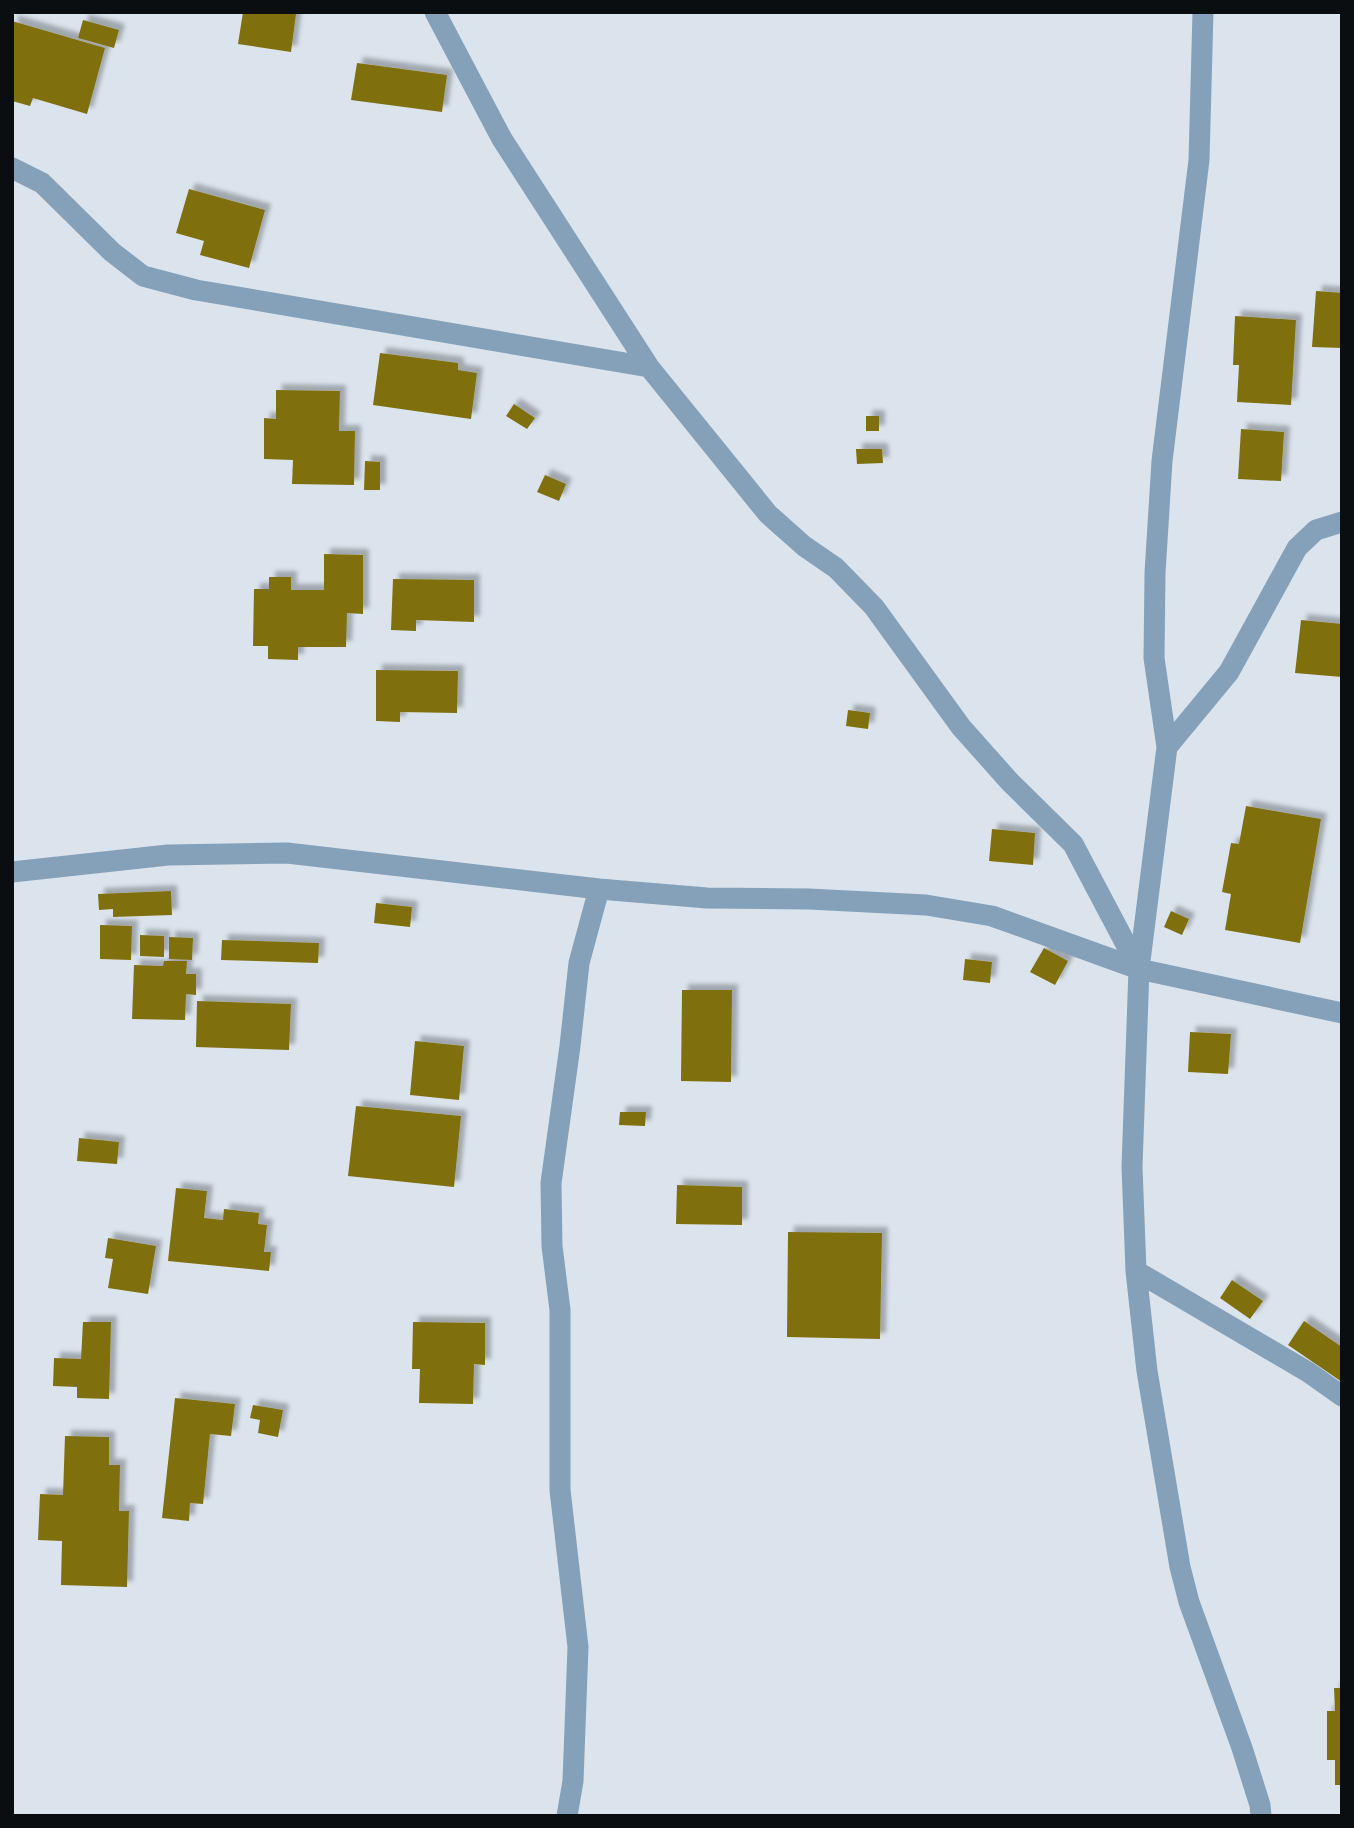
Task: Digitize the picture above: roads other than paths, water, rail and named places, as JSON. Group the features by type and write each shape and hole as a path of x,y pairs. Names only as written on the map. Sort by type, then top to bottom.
{"street":[{"path":"435,12 502,139 649,367 768,513 804,546 835,568 874,607 961,727 1010,782 1073,844 1139,969"},
{"path":"1203,12 1199,160 1162,461 1155,573 1154,658 1167,747 1139,969 1132,1167 1136,1271 1147,1371 1180,1567 1189,1602 1249,1771 1261,1816"},
{"path":"12,168 42,183 112,252 143,276 196,290 649,367"},
{"path":"1167,747 1229,672 1297,548 1316,530 1342,522"},
{"path":"12,872 168,855 287,853 599,889 707,898 809,899 926,905 992,916 1139,969 1342,1013"},
{"path":"567,1816 573,1781 578,1647 561,1490 560,1310 552,1246 551,1183 579,963 599,889"},
{"path":"1136,1271 1307,1372 1342,1396"}]}
